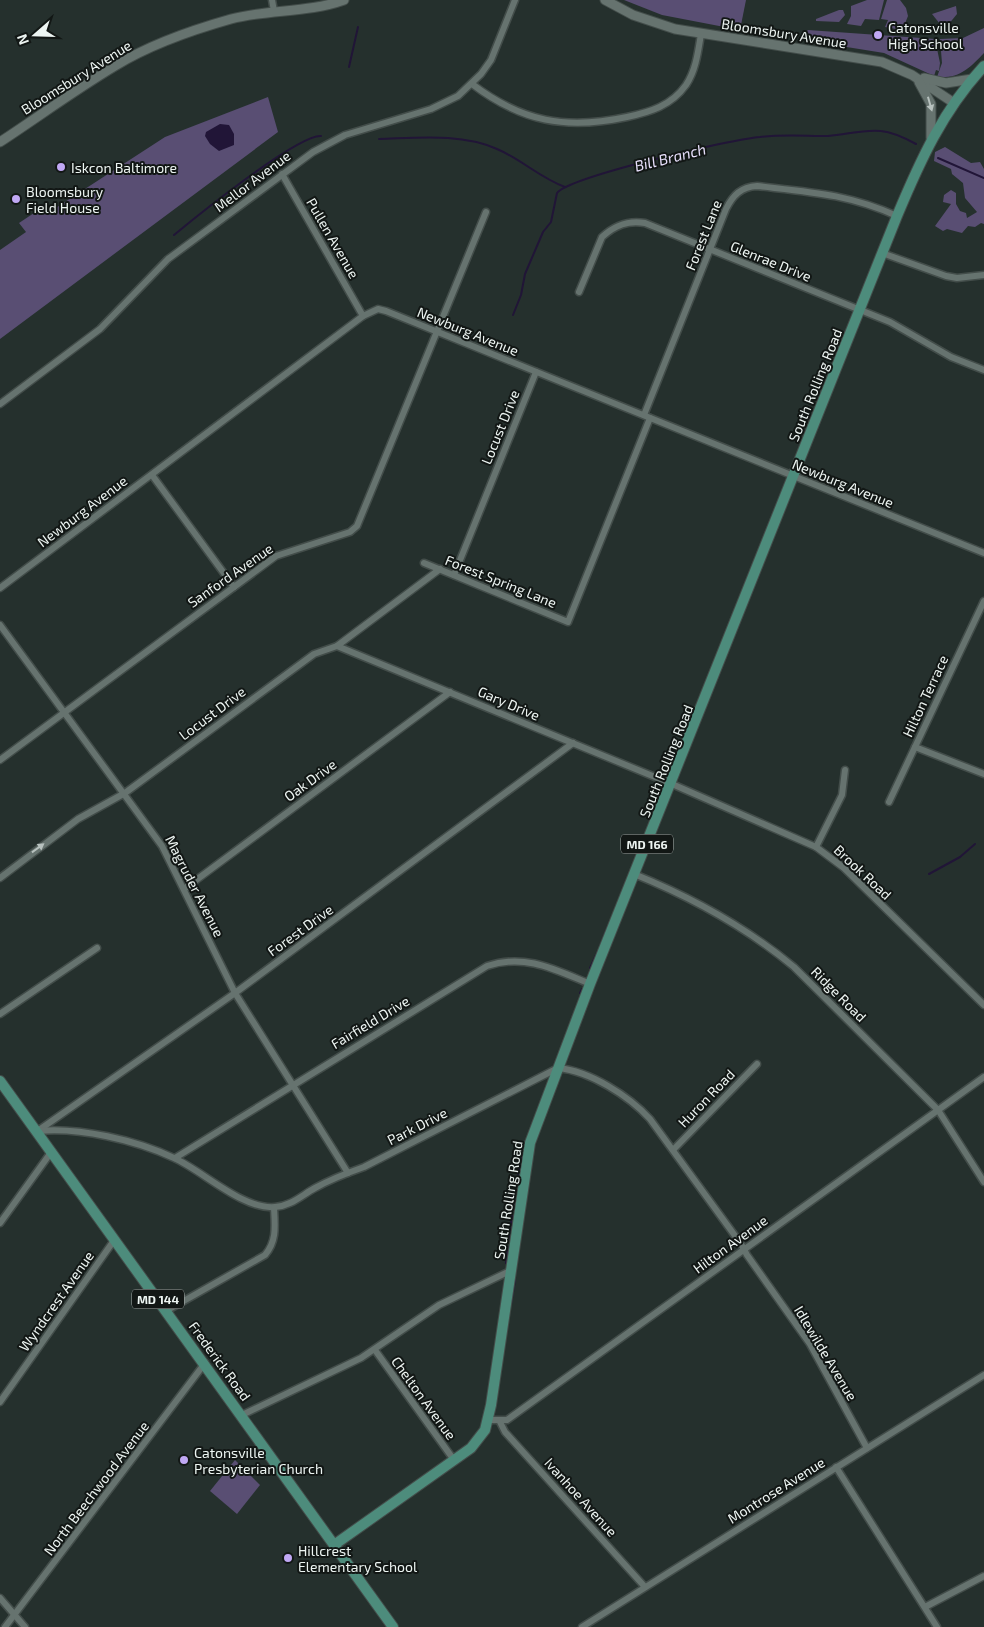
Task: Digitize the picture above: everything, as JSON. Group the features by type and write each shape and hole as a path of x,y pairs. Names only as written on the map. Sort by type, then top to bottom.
{"main road":[{"name":"Bloomsbury Avenue","path":"0,142 128,58 206,26 248,15 304,9 344,0"},
{"name":"Bloomsbury Avenue","path":"605,0 654,23 701,34 882,62 912,75 954,103"},
{"name":"South Rolling Road","path":"334,1544 454,1460 479,1439 488,1420 526,1157 558,1068 897,216 931,138 954,103 984,66"},
{"path":"912,75 938,83 972,80"},
{"path":"912,75 924,88 932,104 931,138"},
{"name":"Frederick Road","path":"0,1076 3,1084 393,1627"}],"street":[{"path":"272,0 274,11"},
{"name":"Mellor Avenue","path":"0,404 100,329 168,260 314,152 345,135 446,103 472,84 491,60 515,0"},
{"path":"472,84 501,104 549,121 596,124 642,114 656,110 668,103 687,84 693,72 701,34"},
{"name":"Pullen Avenue","path":"282,174 363,316"},
{"name":"Forest Lane","path":"568,622 730,200 742,189 750,186 854,199 897,216"},
{"name":"Sanford Avenue","path":"0,760 276,556 350,532 357,526 486,212"},
{"name":"Glenrae Drive","path":"579,292 602,237 608,231 626,223 645,223 890,322 945,354 984,370"},
{"path":"882,254 946,276 957,278 984,275"},
{"name":"Newburg Avenue","path":"0,588 363,316 378,309 984,553"},
{"name":"Locust Drive","path":"454,576 536,372"},
{"path":"152,475 234,587"},
{"name":"Forest Spring Lane","path":"424,563 568,622"},
{"name":"Locust Drive","path":"0,878 78,818 125,793 314,654 338,646 440,570"},
{"name":"Hilton Terrace","path":"889,802 984,601"},
{"name":"Magruder Avenue","path":"0,625 162,846 235,994 348,1173"},
{"name":"Gary Drive","path":"338,646 672,784"},
{"name":"Oak Drive","path":"184,889 450,692"},
{"name":"Forest Drive","path":"38,1131 235,994 573,744"},
{"path":"915,746 984,774"},
{"path":"816,847 842,795 845,770"},
{"name":"Brook Road","path":"672,784 816,847 844,868 984,1005"},
{"name":"Ridge Road","path":"634,874 695,900 780,955 938,1110 984,1182"},
{"path":"0,1014 97,948"},
{"name":"Fairfield Drive","path":"175,1158 476,972 499,962 526,961 539,964 590,984"},
{"name":"Huron Road","path":"673,1150 757,1064"},
{"path":"558,1068 566,1069 603,1084 639,1106 744,1249"},
{"name":"Park Drive","path":"274,1208 284,1206 315,1188 373,1162 558,1068"},
{"name":"Hilton Avenue","path":"500,1422 507,1420 984,1077"},
{"path":"38,1131 61,1129 111,1138 175,1158 243,1199 264,1208 274,1208 275,1234 270,1249 265,1255 166,1311"},
{"path":"0,1223 52,1151"},
{"name":"Wyndcrest Avenue","path":"0,1402 115,1239"},
{"name":"Idlewilde Avenue","path":"744,1249 810,1344 867,1448"},
{"path":"242,1415 375,1350 439,1304 510,1271"},
{"name":"Chelton Avenue","path":"375,1350 454,1460"},
{"name":"North Beechwood Avenue","path":"5,1627 204,1363"},
{"name":"Montrose Avenue","path":"582,1627 984,1375"},
{"path":"488,1420 500,1422"},
{"name":"Ivanhoe Avenue","path":"500,1422 505,1432 645,1587"},
{"path":"836,1467 937,1627"},
{"path":"925,1607 984,1576"},
{"path":"0,1598 25,1627"}],"shaded area":[{"path":"624,0 746,0 740,30 662,15"},
{"path":"867,0 884,0 879,20 865,19 861,26 847,24 851,16 851,6"},
{"path":"887,0 900,0 906,8 908,16 904,26 896,29 885,27 888,20 881,19"},
{"path":"956,6 957,14 948,25 940,24 932,14"},
{"path":"843,10 845,15 839,22 816,21 816,19"},
{"path":"984,28 984,53 964,71 952,76 937,77 942,63 940,39 963,38"},
{"path":"808,30 935,39 940,63 939,71 936,70 934,76 884,53 803,40 803,35"},
{"path":"268,97 278,132 0,339 0,250 26,232 19,223 46,205 51,211 165,137"},
{"path":"220,124 229,125 234,134 234,145 219,151 210,144 205,136 206,132"},
{"path":"945,147 971,163 980,162 984,169 984,224 981,223 975,227 968,226 962,233 947,229 943,231 935,226 951,204 943,202 944,195 951,190 956,193 956,204 960,211 966,213 967,218 977,212 965,198 963,183 952,174 951,169 934,161 935,152"},
{"path":"235,1460 260,1485 237,1514 210,1491"}],"waterway":[{"path":"349,67 358,27"},
{"name":"Bill Branch","path":"513,315 521,295 525,274 543,232 551,222 557,193 568,186 652,160 718,144 760,137 786,135 828,136 874,131 894,134 916,144"},
{"path":"174,235 224,195 270,162 291,148 309,139 321,136"},
{"path":"379,139 439,138 483,144 506,153 547,179 565,187"},
{"name":"Bill Branch","path":"938,158 984,178"},
{"path":"929,874 960,857 975,844"},
{"path":"600,946 608,926"},
{"path":"590,968 598,951"},
{"path":"580,993 582,989"},
{"path":"518,1174 522,1154"},
{"path":"513,1208 515,1187"},
{"path":"508,1241 512,1216"},
{"path":"506,1263 508,1247"},
{"path":"511,1304 515,1280"}],"place":[{"name":"Catonsville High School","path":"878,35"},
{"name":"Iskcon Baltimore","path":"61,167"},
{"name":"Bloomsbury Field House","path":"16,199"},
{"name":"Catonsville Presbyterian Church","path":"184,1460"},
{"name":"Hillcrest Elementary School","path":"288,1558"}]}
